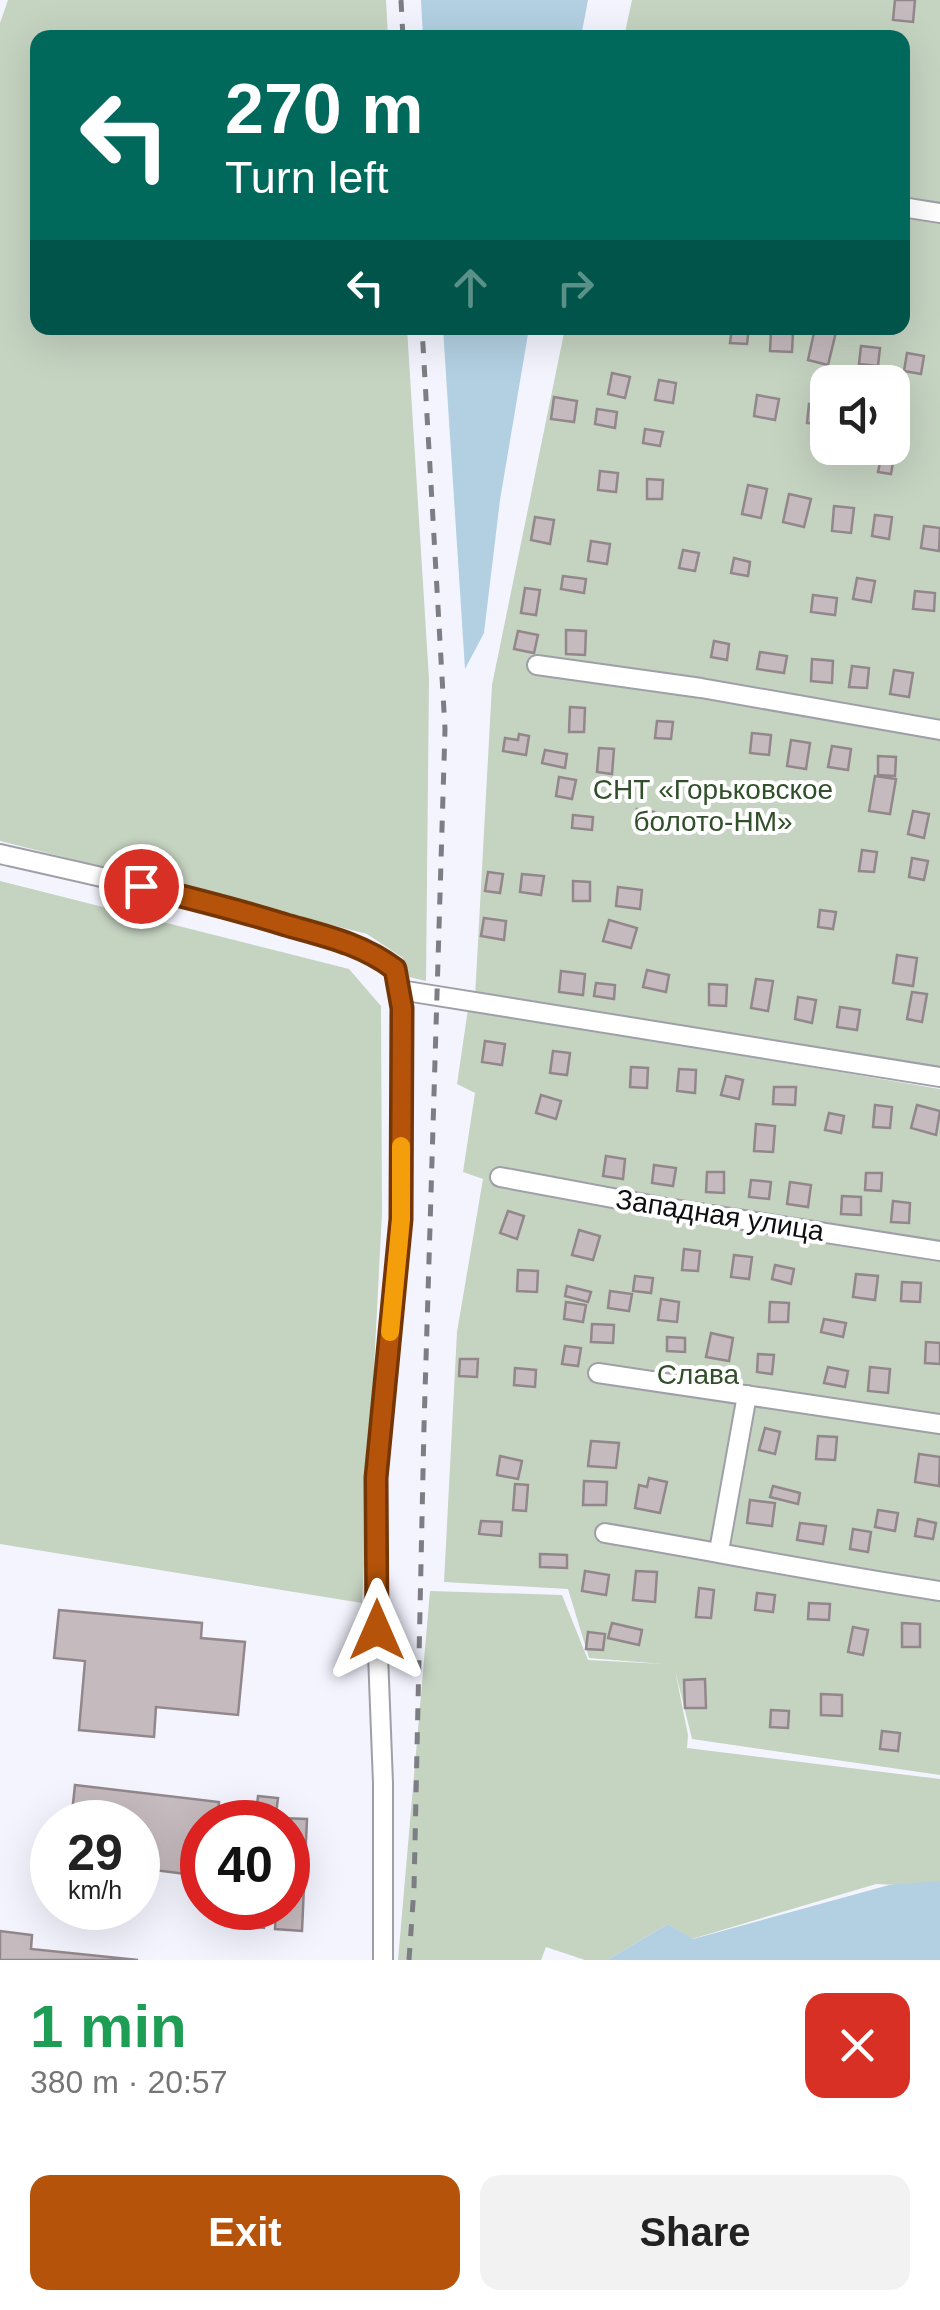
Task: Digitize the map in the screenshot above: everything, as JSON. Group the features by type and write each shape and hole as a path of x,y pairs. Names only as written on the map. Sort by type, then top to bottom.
{"street":[{"path":"910,208 940,213"},
{"path":"538,665 701,688 940,730"},
{"path":"0,854 212,903 347,942 372,952 395,969 400,990 401,1219 376,1478 383,1960"},
{"path":"400,990 940,1076"},
{"name":"Западная улица","path":"500,1177 940,1251"},
{"path":"598,1373 940,1424"},
{"path":"719,1550 747,1395"},
{"path":"605,1532 719,1550 778,1566 940,1591"}],"green space":[{"path":"8,0 386,0 388,30 30,30 30,335 407,335 429,679 426,981 409,977 403,958 367,934 0,841 0,23"},
{"name":"СНТ «Горьковское болото-НМ»","path":"632,0 940,0 940,1072 475,997 492,685 564,335 910,335 910,30 626,30"},
{"path":"0,881 349,969 381,1006 382,1212 362,1603 0,1544"},
{"name":"Слава","path":"468,1009 940,1089 940,1775 692,1739 675,1670 687,1748 940,1779 940,1887 876,1884 692,1939 668,1924 607,1960 585,1960 546,1947 541,1960 398,1960 430,1591 562,1595 588,1660 663,1664 589,1658 568,1589 444,1582 457,1332 483,1179 463,1172 475,1093 457,1084"}],"water":[{"path":"421,0 588,0 582,30 423,30"},
{"path":"443,335 528,335 500,500 484,633 465,669"},
{"path":"940,1881 940,1960 607,1960 668,1924 693,1939 889,1885"}],"building":[{"path":"895,0 915,0 913,22 893,20"},
{"path":"731,335 748,335 747,344 730,343"},
{"path":"771,335 793,335 792,352 770,351"},
{"path":"813,335 835,335 828,365 808,360"},
{"path":"861,346 880,348 878,365 859,364"},
{"path":"907,353 924,356 921,374 910,372 910,365 905,365"},
{"path":"612,373 630,377 625,398 608,394"},
{"path":"659,380 676,383 673,403 655,400"},
{"path":"757,395 779,399 775,420 754,416"},
{"path":"554,397 577,401 574,422 551,419"},
{"path":"597,409 617,412 615,428 595,424"},
{"path":"645,429 663,432 660,446 643,443"},
{"path":"880,465 893,465 891,474 878,472"},
{"path":"600,471 618,473 616,492 598,490"},
{"path":"647,479 663,480 662,499 647,499"},
{"path":"748,485 767,489 761,518 742,514"},
{"path":"789,494 811,499 804,527 783,522"},
{"path":"834,506 854,508 851,533 832,531"},
{"path":"875,515 892,517 889,539 872,536"},
{"path":"535,517 554,520 550,544 531,540"},
{"path":"924,526 940,528 939,551 921,548"},
{"path":"591,541 610,544 607,564 588,561"},
{"path":"683,550 699,553 695,571 679,568"},
{"path":"734,558 750,562 748,576 731,573"},
{"path":"563,576 586,579 584,593 561,589"},
{"path":"857,578 875,581 871,602 853,599"},
{"path":"525,588 540,590 536,615 521,613"},
{"path":"915,591 935,593 934,611 913,609"},
{"path":"813,595 837,598 835,615 811,612"},
{"path":"566,630 586,631 585,655 566,654"},
{"path":"518,631 538,635 534,653 514,649"},
{"path":"714,641 729,644 727,660 711,657"},
{"path":"760,652 787,656 784,673 757,669"},
{"path":"812,659 833,661 832,683 811,681"},
{"path":"852,666 869,668 867,688 849,687"},
{"path":"894,670 913,673 909,697 890,694"},
{"path":"570,707 585,708 584,732 569,732"},
{"path":"657,721 673,722 671,739 655,738"},
{"path":"752,733 771,735 769,755 750,753"},
{"path":"519,734 529,736 526,755 503,751 505,738 518,740"},
{"path":"791,740 810,743 806,769 787,766"},
{"path":"832,746 851,749 848,770 828,767"},
{"path":"599,748 614,749 612,774 597,772"},
{"path":"545,750 567,754 565,768 542,763"},
{"path":"878,756 896,757 895,776 878,775"},
{"path":"875,776 896,779 890,814 869,811"},
{"path":"559,777 576,780 572,799 556,796"},
{"path":"637,809 654,812 650,832 634,829"},
{"path":"913,811 929,814 924,838 908,834"},
{"path":"573,815 593,817 592,830 572,828"},
{"path":"862,850 877,852 874,872 859,871"},
{"path":"912,858 928,861 924,880 909,877"},
{"path":"488,872 503,874 500,893 485,891"},
{"path":"522,874 544,876 541,895 520,892"},
{"path":"573,881 590,882 590,901 573,901"},
{"path":"618,887 642,890 640,909 616,906"},
{"path":"820,910 836,912 833,929 818,927"},
{"path":"484,918 506,921 504,940 481,936"},
{"path":"609,920 637,928 631,948 603,941"},
{"path":"897,955 917,958 913,986 893,983"},
{"path":"647,970 669,975 666,992 643,987"},
{"path":"561,971 585,974 583,995 559,992"},
{"path":"756,979 773,981 768,1011 751,1008"},
{"path":"596,983 615,985 614,999 594,996"},
{"path":"709,984 727,985 726,1006 709,1005"},
{"path":"912,992 927,994 922,1022 907,1019"},
{"path":"798,997 816,1000 812,1023 795,1019"},
{"path":"840,1007 860,1010 857,1030 837,1027"},
{"path":"485,1041 505,1044 502,1065 482,1062"},
{"path":"553,1051 570,1053 567,1075 550,1073"},
{"path":"631,1067 648,1068 647,1088 630,1087"},
{"path":"679,1069 696,1070 695,1093 677,1091"},
{"path":"726,1076 743,1080 739,1099 721,1095"},
{"path":"774,1087 796,1087 795,1105 773,1104"},
{"path":"541,1095 561,1101 556,1119 536,1113"},
{"path":"875,1105 892,1107 890,1128 873,1127"},
{"path":"917,1105 940,1111 936,1135 911,1128"},
{"path":"829,1113 844,1116 841,1133 825,1130"},
{"path":"756,1124 775,1126 773,1152 754,1151"},
{"path":"606,1156 625,1159 623,1179 603,1176"},
{"path":"654,1165 676,1168 673,1186 652,1183"},
{"path":"707,1172 724,1172 724,1193 706,1192"},
{"path":"866,1173 882,1173 881,1191 865,1190"},
{"path":"751,1180 771,1182 769,1199 749,1197"},
{"path":"790,1182 811,1185 808,1207 787,1204"},
{"path":"842,1196 861,1197 861,1215 841,1214"},
{"path":"893,1201 910,1203 909,1223 891,1222"},
{"path":"508,1211 524,1216 517,1239 500,1233"},
{"path":"579,1230 600,1236 593,1260 572,1255"},
{"path":"684,1249 700,1251 698,1271 682,1270"},
{"path":"734,1255 752,1257 749,1279 731,1277"},
{"path":"775,1265 794,1269 791,1284 772,1279"},
{"path":"518,1270 538,1271 537,1292 517,1291"},
{"path":"856,1274 878,1276 875,1300 853,1297"},
{"path":"635,1276 653,1278 651,1293 633,1291"},
{"path":"902,1282 921,1283 920,1302 901,1301"},
{"path":"567,1286 591,1292 588,1302 565,1296"},
{"path":"610,1291 632,1294 629,1311 608,1308"},
{"path":"661,1299 679,1302 677,1322 658,1320"},
{"path":"566,1302 586,1305 583,1322 564,1319"},
{"path":"770,1302 789,1303 788,1322 769,1322"},
{"path":"824,1319 846,1323 843,1337 821,1332"},
{"path":"592,1324 614,1325 613,1343 591,1342"},
{"path":"711,1333 733,1338 729,1361 706,1357"},
{"path":"667,1337 685,1338 685,1352 667,1351"},
{"path":"926,1342 940,1343 940,1364 925,1363"},
{"path":"565,1346 581,1348 578,1366 562,1364"},
{"path":"758,1354 774,1355 772,1374 757,1372"},
{"path":"460,1359 478,1359 477,1377 459,1376"},
{"path":"828,1367 848,1371 845,1387 824,1383"},
{"path":"870,1367 890,1369 888,1393 868,1391"},
{"path":"515,1368 536,1370 535,1387 514,1385"},
{"path":"765,1428 780,1432 775,1454 759,1450"},
{"path":"818,1436 837,1437 835,1460 816,1459"},
{"path":"591,1441 619,1443 616,1468 588,1466"},
{"path":"919,1454 940,1457 939,1486 915,1482"},
{"path":"500,1456 522,1461 518,1479 497,1475"},
{"path":"649,1478 667,1482 660,1513 635,1508 639,1485 647,1487"},
{"path":"584,1481 607,1482 606,1505 583,1505"},
{"path":"515,1484 528,1485 526,1511 513,1510"},
{"path":"773,1486 800,1493 798,1504 770,1497"},
{"path":"750,1500 775,1503 772,1526 747,1523"},
{"path":"878,1510 898,1513 895,1531 875,1527"},
{"path":"918,1519 936,1523 933,1539 915,1536"},
{"path":"481,1521 502,1522 501,1536 479,1534"},
{"path":"800,1523 826,1526 823,1544 797,1540"},
{"path":"853,1529 871,1532 868,1552 850,1549"},
{"path":"540,1554 567,1555 567,1568 540,1567"},
{"path":"585,1571 609,1575 606,1595 582,1591"},
{"path":"636,1571 657,1572 655,1602 633,1600"},
{"path":"699,1588 714,1590 711,1618 696,1617"},
{"path":"757,1593 775,1595 773,1612 755,1610"},
{"path":"809,1603 830,1604 829,1620 808,1619"},
{"path":"59,1610 202,1623 201,1638 245,1642 238,1715 156,1707 154,1737 79,1730 85,1661 54,1658"},
{"path":"612,1623 642,1630 639,1645 608,1638"},
{"path":"902,1623 920,1624 920,1647 902,1647"},
{"path":"853,1627 868,1630 863,1655 848,1652"},
{"path":"588,1632 605,1634 603,1650 586,1649"},
{"path":"705,1679 706,1708 685,1708 684,1680"},
{"path":"821,1694 842,1695 842,1716 821,1715"},
{"path":"771,1710 789,1711 788,1728 770,1727"},
{"path":"882,1731 900,1733 898,1751 880,1749"},
{"path":"75,1785 202,1800 180,1800 180,1873 160,1871 160,1800 73,1800"},
{"path":"0,1931 32,1935 31,1949 138,1960 0,1960"}],"railway":[{"path":"401,0 403,30"},
{"path":"409,1960 445,729 422,335"}],"slow traffic":[{"path":"390,1332 401,1219 401,1146"}],"route":[{"path":"141,886 347,942 372,952 395,969 402,1008 401,1219 376,1478 377,1630"}]}
